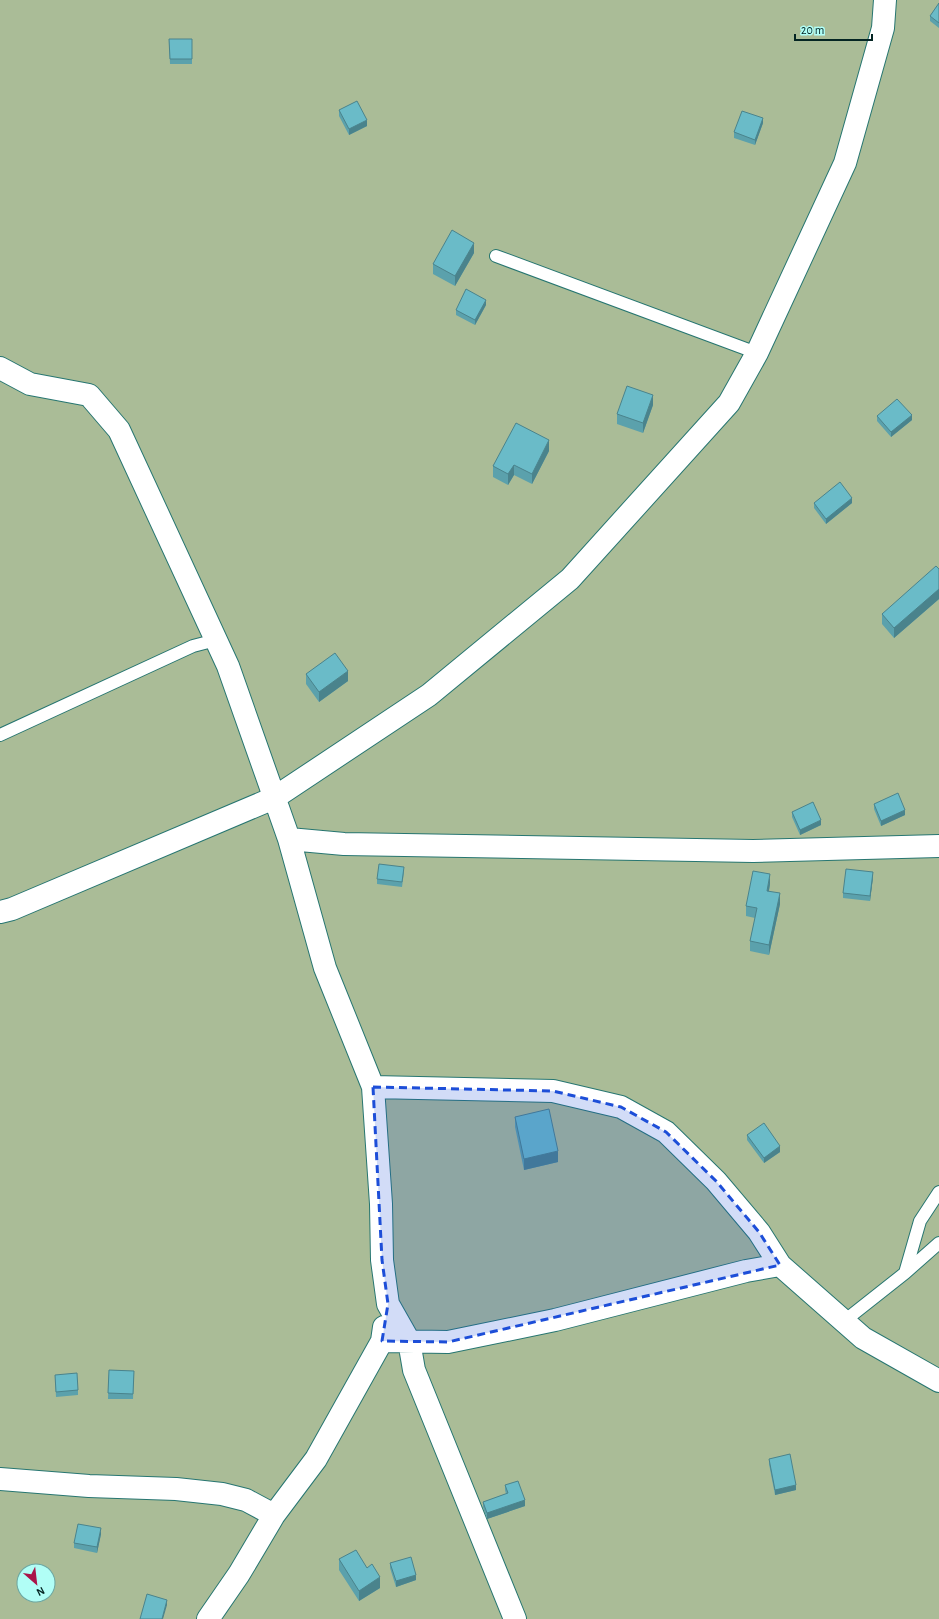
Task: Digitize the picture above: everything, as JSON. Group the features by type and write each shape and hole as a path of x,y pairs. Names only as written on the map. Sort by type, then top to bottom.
{"street":[{"path":"0,912 12,909 274,798 429,695 570,579 729,403 757,353 845,163 883,28 885,0"},
{"path":"0,368 30,384 89,395 119,430 228,666 289,839 324,968 373,1086 381,1204 382,1260 388,1304 382,1341 316,1459 274,1515 239,1574 208,1619"},
{"path":"289,839 344,844 753,851 939,846"},
{"path":"373,1086 553,1090 621,1107 666,1132 716,1181 759,1232 780,1265 803,1283 843,1322 863,1338 939,1381"},
{"path":"382,1341 448,1342 555,1320 746,1271 780,1265"},
{"path":"388,1304 409,1341 414,1370 515,1619"},
{"path":"0,1479 89,1486 176,1489 222,1494 246,1500 274,1515"}],"lane":[{"path":"496,256 757,353"},
{"path":"0,735 193,646 216,640"},
{"path":"905,1273 920,1221 939,1192"},
{"path":"843,1322 905,1273 939,1243"}],"highlighted area":[{"path":"373,1087 553,1091 621,1107 666,1132 716,1181 759,1232 780,1265 448,1342 382,1341 388,1304 382,1260"}],"green space":[{"path":"0,0 939,0 939,1619 0,1619"}],"building":[{"path":"939,3 939,23 930,16"},
{"path":"169,39 192,39 192,59 170,59"},
{"path":"357,101 367,120 349,129 339,110"},
{"path":"742,111 763,118 755,140 734,132"},
{"path":"452,230 474,243 455,276 433,264"},
{"path":"466,289 486,300 475,320 456,310"},
{"path":"627,386 653,395 643,423 617,414"},
{"path":"897,399 912,415 891,432 877,416"},
{"path":"516,423 549,440 532,474 514,465 508,474 493,466"},
{"path":"840,482 852,498 826,519 814,503"},
{"path":"936,566 939,569 939,589 894,628 882,614"},
{"path":"335,653 348,671 319,692 306,674"},
{"path":"898,793 905,810 881,821 874,804"},
{"path":"813,802 821,820 800,830 792,812"},
{"path":"379,864 404,867 402,882 377,879"},
{"path":"846,869 873,872 870,896 843,893"},
{"path":"753,871 770,874 767,891 780,893 769,945 750,941 757,908 746,906"},
{"path":"549,1109 558,1151 524,1159 515,1117"},
{"path":"764,1123 780,1146 764,1158 747,1135"},
{"path":"109,1370 134,1371 133,1394 108,1393"},
{"path":"77,1373 78,1390 56,1392 55,1375"},
{"path":"790,1454 796,1485 775,1490 769,1459"},
{"path":"518,1481 525,1500 487,1513 483,1502 508,1493 505,1485"},
{"path":"78,1524 101,1528 97,1547 74,1543"},
{"path":"356,1550 367,1568 372,1564 380,1577 359,1591 339,1559"},
{"path":"411,1557 416,1575 396,1581 390,1563"},
{"path":"147,1594 167,1600 162,1619 140,1619"}]}
